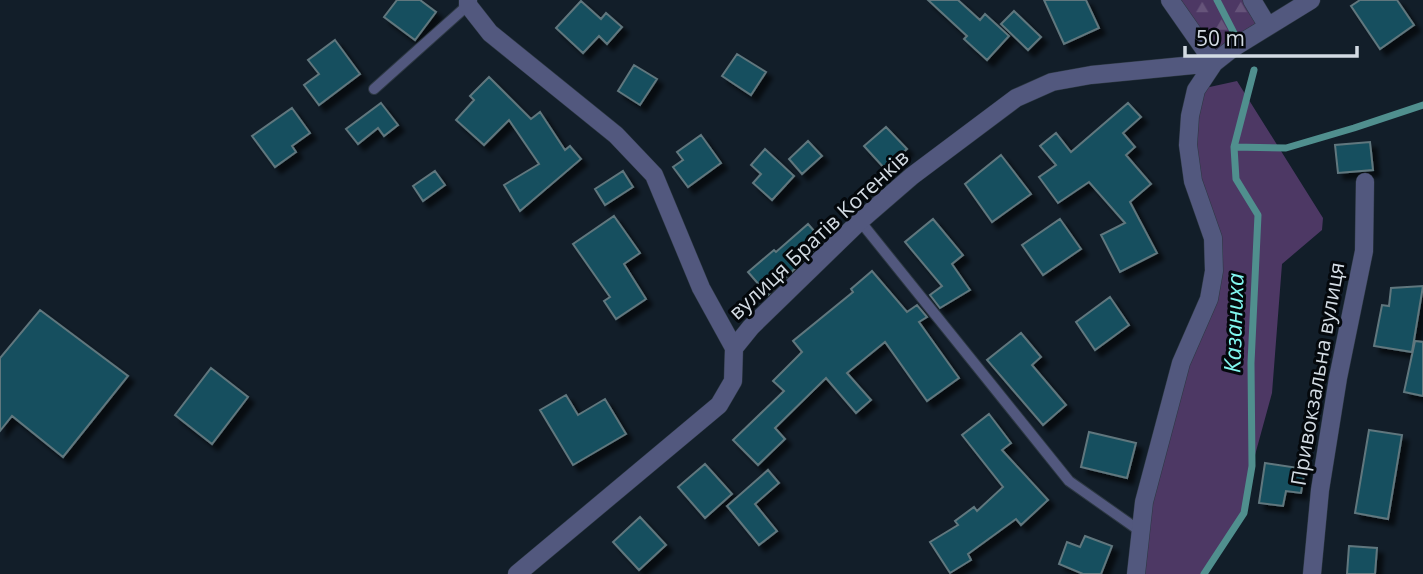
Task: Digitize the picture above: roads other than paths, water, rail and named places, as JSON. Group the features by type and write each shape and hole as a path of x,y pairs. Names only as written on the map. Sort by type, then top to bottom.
{"street":[{"path":"1170,0 1214,64"},
{"path":"1252,0 1267,25"},
{"path":"1136,574 1144,502 1181,363 1209,299 1214,271 1213,238 1192,181 1188,145 1190,116 1196,90 1214,64 1267,25 1311,0"},
{"name":"вулиця Братів Котенків","path":"468,3 490,33 616,135 654,174 701,288 734,348 733,381 719,405 517,574"},
{"name":"вулиця Братів Котенків","path":"734,348 751,327 860,221 912,176 1016,98 1052,82 1091,75 1214,64"},
{"name":"Привокзальна вулиця","path":"1311,574 1320,490 1364,251 1365,182"}],"lane":[{"path":"374,89 468,3"},
{"path":"860,221 1069,481 1140,531"}],"waterway":[{"name":"Казаниха","path":"1217,0 1234,33"},
{"name":"Казаниха","path":"1204,574 1244,513 1252,466 1251,363 1258,215 1236,179 1234,147 1254,70"},
{"path":"1234,147 1286,148 1423,105"}]}
